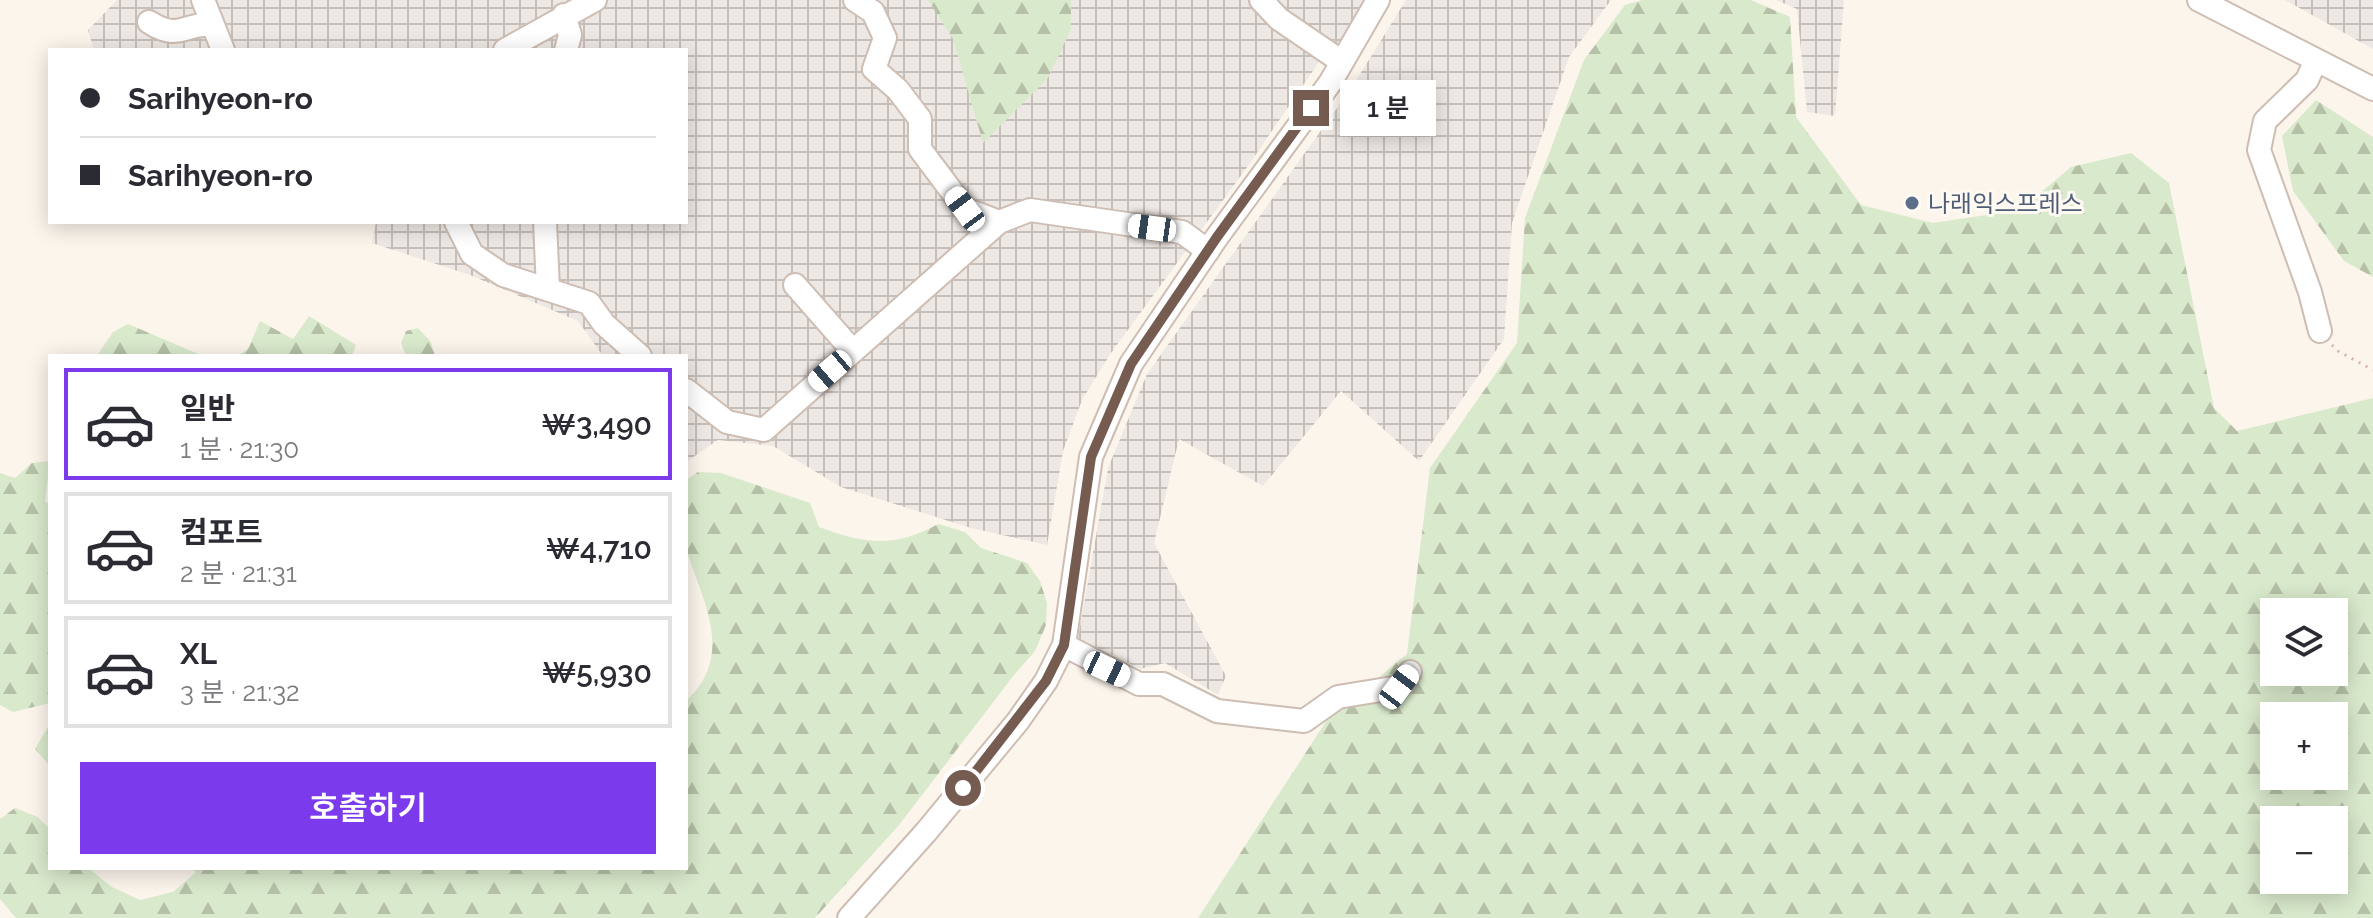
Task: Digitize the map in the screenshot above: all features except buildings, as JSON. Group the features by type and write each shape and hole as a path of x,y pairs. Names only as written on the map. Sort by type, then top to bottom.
{"street":[{"path":"203,0 222,48"},
{"path":"508,48 595,0"},
{"path":"855,0 873,12 885,38 874,69 898,90 920,119 920,149 965,209 999,222"},
{"path":"1261,0 1279,19 1342,62"},
{"path":"849,918 926,832 1018,721 1046,681 1064,645 1091,457 1131,364 1208,251 1330,83 1378,0"},
{"path":"2199,0 2373,89"},
{"path":"564,15 570,35 567,48"},
{"path":"149,22 164,32 181,31 203,24 213,25"},
{"path":"2316,60 2307,80 2265,121 2259,150 2310,292 2320,331"},
{"path":"688,392 727,422 764,430 999,222 1030,210 1182,232 1208,251"},
{"path":"457,224 472,254 503,275 589,303 604,324 638,354"},
{"path":"545,224 548,289"},
{"path":"795,285 853,351"},
{"path":"1064,645 1139,684 1163,684 1217,711 1304,721 1338,697 1399,687 1410,672"}],"path":[{"path":"2320,331 2338,351 2373,370"}],"shaded area":[{"path":"117,0 1366,0 1339,48 1334,40 1248,166 1111,353 1082,400 1063,451 1047,545 971,528 841,487 773,446 718,440 688,461 688,354 602,354 578,321 470,275 372,243 376,224 688,224 688,48 93,48 88,30"},
{"path":"1406,0 1611,0 1569,57 1512,223 1504,339 1419,461 1341,391 1263,486 1179,439 1154,543 1226,676 1218,695 1165,663 1140,669 1078,638 1108,468 1147,374 1352,87"},
{"path":"1776,0 1844,0 1835,116 1807,112 1797,9"},
{"path":"2285,0 2373,0 2373,49"}],"green space":[{"path":"928,0 1071,0 1071,29 1048,78 983,143 953,39"},
{"path":"1642,0 1751,0 1790,17 1796,117 1861,205 1933,223 2020,210 2071,167 2131,153 2169,183 2214,408 2237,431 2373,398 2373,918 1198,918 1327,720 1407,654 1430,468 1517,343 1525,218 1584,60 1625,5"},
{"path":"2316,100 2373,137 2373,277 2344,261 2293,191 2282,136"},
{"path":"309,316 356,345 353,354 240,354 248,349 260,321 293,339"},
{"path":"128,324 198,354 98,354 113,332"},
{"path":"418,328 431,342 434,354 405,354 401,343 406,331"},
{"path":"48,461 45,501 48,503 48,703 13,712 0,705 0,473 15,478 32,463"},
{"path":"698,472 721,473 810,503 819,527 865,540 908,537 938,524 965,532 981,548 1027,563 1040,581 1047,603 1046,625 1035,651 899,825 815,918 16,918 0,899 0,819 15,808 38,817 48,827 48,870 91,870 112,887 140,900 173,892 195,870 688,870 688,699 701,684 709,667 712,649 707,612 688,555 688,479"},
{"path":"48,726 48,764 35,749"}],"place":[{"name":"나래익스프레스","path":"1912,203"}],"route":[{"path":"963,788 1018,721 1046,681 1064,645 1091,457 1131,364 1217,237 1311,108"}]}
